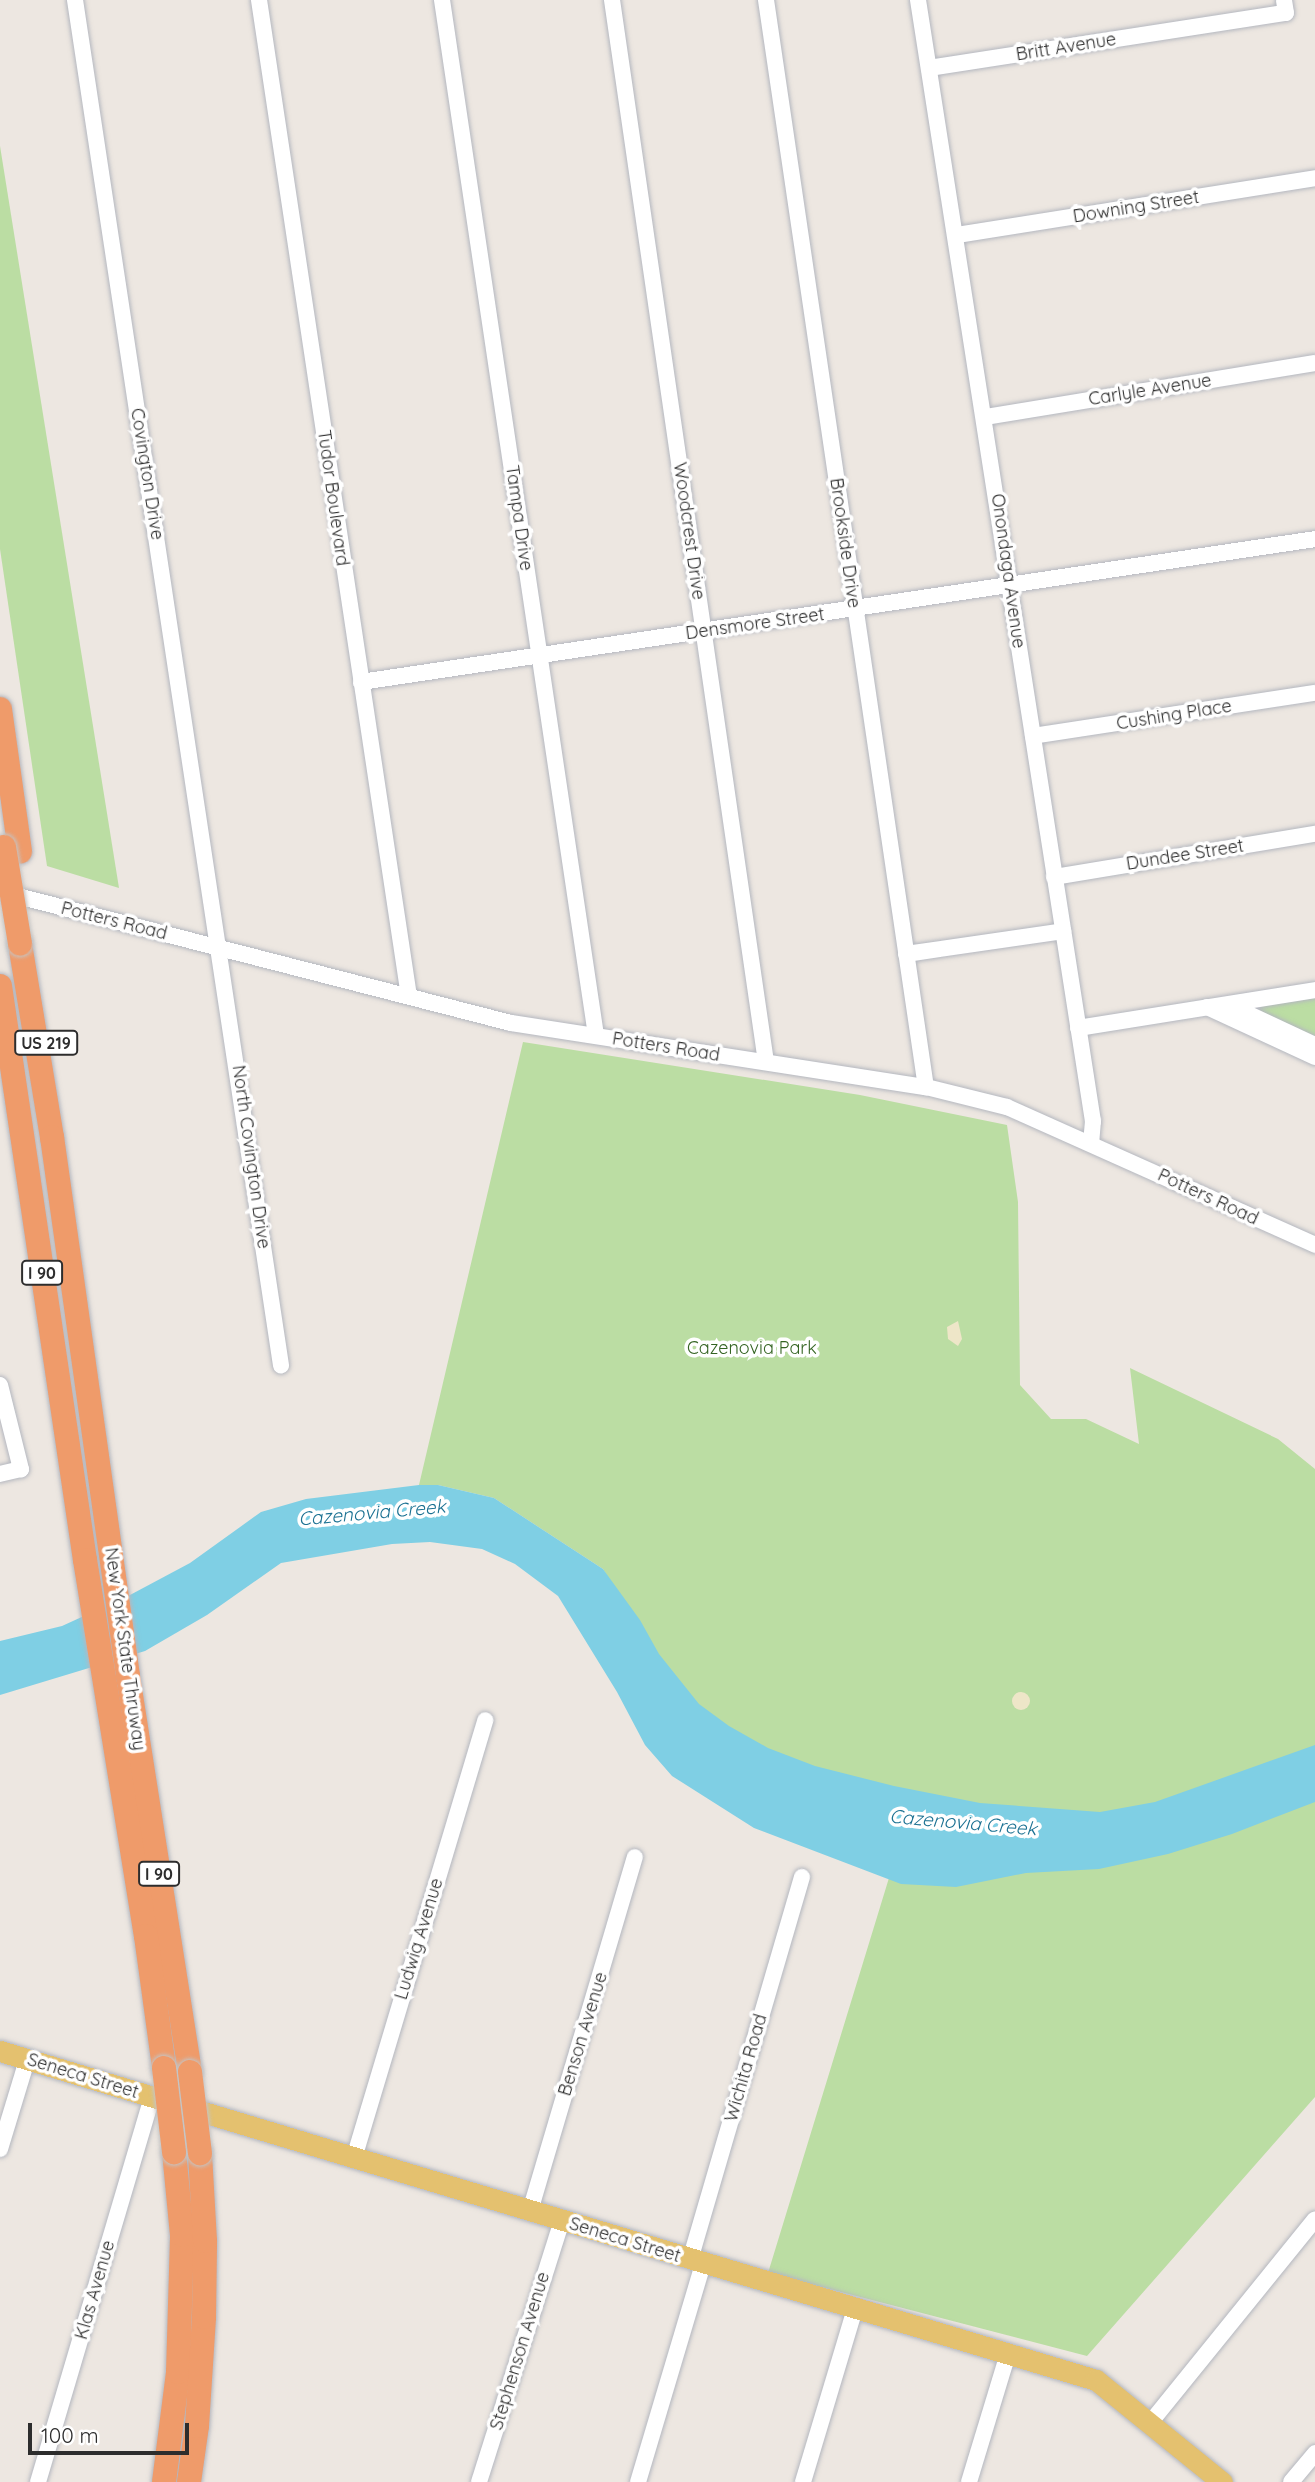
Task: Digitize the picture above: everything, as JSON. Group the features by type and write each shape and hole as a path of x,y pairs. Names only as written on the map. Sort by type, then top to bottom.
{"highway":[{"name":"US 219","path":"0,709 12,850 26,947 54,1092 52,1137"},
{"path":"0,819 12,850"},
{"name":"New York State Thruway","path":"0,986 85,1560 117,1679 190,2072 200,2153 205,2241 204,2318 197,2426 189,2482"},
{"name":"New York State Thruway","path":"52,1137 109,1538 117,1679 174,2152 181,2235 178,2372 164,2482"}],"main road":[{"name":"Seneca Street","path":"0,2051 1096,2380 1222,2482"}],"street":[{"name":"Covington Drive","path":"75,0 220,948"},
{"name":"Tudor Boulevard","path":"260,0 409,996"},
{"name":"Tampa Drive","path":"442,0 596,1036"},
{"name":"Woodcrest Drive","path":"612,0 766,1062"},
{"name":"Brookside Drive","path":"766,0 926,1087"},
{"name":"Onondaga Avenue","path":"918,0 957,235 1093,1121 1091,1143"},
{"name":"Britt Avenue","path":"929,68 1286,13 1284,0"},
{"name":"Downing Street","path":"957,235 1315,178"},
{"name":"Carlyle Avenue","path":"985,416 1315,363"},
{"name":"Densmore Street","path":"360,682 855,611 1315,539"},
{"name":"Cushing Place","path":"1033,736 1315,693"},
{"name":"Dundee Street","path":"1054,877 1315,834"},
{"name":"Potters Road","path":"0,891 511,1023 926,1087 1007,1107 1315,1245"},
{"path":"906,954 1063,931"},
{"name":"North Covington Drive","path":"220,948 281,1366"},
{"path":"1078,1028 1315,990"},
{"path":"1226,1004 1315,1045"},
{"path":"1207,1007 1315,1057"},
{"path":"0,1385 21,1469 0,1474"},
{"name":"Ludwig Avenue","path":"354,2158 485,1720"},
{"name":"Benson Avenue","path":"530,2211 635,1857"},
{"name":"Wichita Road","path":"638,2482 802,1877"},
{"path":"0,2149 27,2060"},
{"name":"Klas Avenue","path":"38,2482 152,2097"},
{"path":"1150,2423 1315,2219"},
{"name":"Stephenson Avenue","path":"479,2482 562,2221"},
{"path":"803,2482 855,2309"},
{"path":"968,2482 1008,2354"},
{"path":"1291,2482 1315,2453"}],"green space":[{"path":"0,146 119,888 47,866 0,549"},
{"path":"1315,998 1315,1039 1259,1011 1261,1006"},
{"name":"Cazenovia Park","path":"523,1042 860,1095 1007,1125 1018,1202 1020,1385 1051,1419 1086,1419 1139,1444 1130,1368 1278,1439 1315,1469 1315,2097 1087,2356 768,2273 896,1855 684,1704 603,1569 494,1498 438,1485 419,1485"}],"sand":[{"path":"958,1321 962,1339 958,1346 948,1339 947,1327"},
{"path":"1017,1692 1025,1692 1030,1701 1028,1708 1017,1710 1012,1705 1012,1697"}],"water":[{"name":"Cazenovia Creek","path":"438,1485 494,1498 603,1569 640,1620 659,1654 699,1704 729,1726 768,1748 815,1766 894,1786 980,1803 1100,1812 1155,1802 1315,1745 1315,1802 1232,1834 1168,1854 1099,1869 1026,1873 956,1887 901,1884 754,1828 672,1776 645,1745 617,1692 558,1596 515,1564 482,1549 430,1542 392,1544 281,1563 207,1615 145,1651 0,1695 0,1641 62,1626 130,1595 190,1563 261,1512 306,1499"}]}
